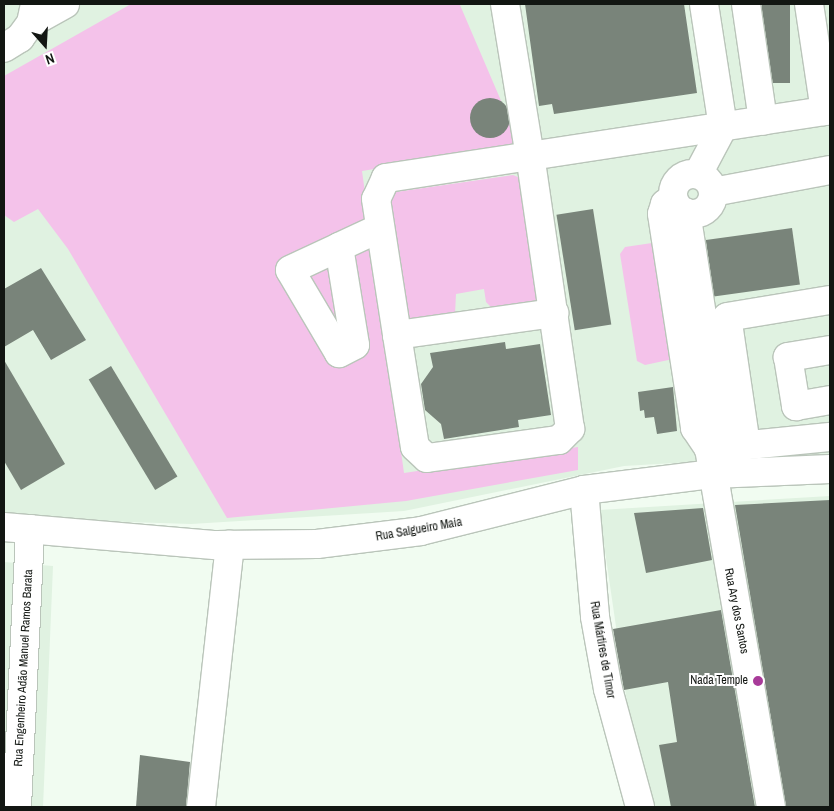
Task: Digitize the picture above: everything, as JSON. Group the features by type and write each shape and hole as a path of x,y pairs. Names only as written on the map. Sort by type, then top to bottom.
{"street":[{"path":"4,48 20,38 33,13 65,4"},
{"path":"505,4 530,156 570,429 559,440 427,458 415,447 380,228 376,199 386,178 530,156 724,128 825,112 809,4"},
{"path":"704,4 724,128 706,183 708,207 694,214 680,205 665,204 662,214 695,428 711,461 746,445 830,437"},
{"path":"746,4 763,121"},
{"path":"706,183 830,170"},
{"path":"339,247 380,228"},
{"path":"746,445 727,317 830,300"},
{"path":"396,335 554,313"},
{"path":"830,350 788,357 796,406 830,400"},
{"name":"Rua Salgueiro Maia","path":"17,528 230,545 318,544 421,531 584,490 711,461 830,469"},
{"name":"Rua Ary dos Santos","path":"711,461 771,807"},
{"name":"Rua Mártires de Timor","path":"584,490 595,617 608,689 640,807"},
{"name":"Rua Engenheiro Adão Manuel Ramos Barata","path":"17,528 17,807"},
{"path":"201,807 230,545"}],"shaded area":[{"path":"4,4 830,4 830,454 624,466 404,511 191,524 4,518"},
{"path":"131,4 460,5 520,145 362,171 404,473 578,447 578,470 406,501 227,518 68,249 38,209 14,222 4,215 4,76"},
{"path":"513,175 520,178 540,300 533,306 492,308 486,302 484,289 456,294 455,314 405,320 387,198 396,192"},
{"path":"652,243 655,245 673,359 645,365 637,361 620,254 625,247"},
{"path":"830,496 830,807 650,807 635,757 599,510"},
{"path":"4,562 53,566 43,807 4,807"}],"building":[{"path":"525,4 684,4 697,93 554,114 552,104 539,106"},
{"path":"762,4 790,4 790,83 762,83"},
{"path":"494,98 501,101 507,107 510,118 509,126 501,135 494,138 486,138 479,135 471,126 470,114 473,107 482,99"},
{"path":"593,209 611,325 575,330 556,215"},
{"path":"792,228 800,284 714,297 706,240"},
{"path":"41,268 86,340 51,360 33,330 4,347 4,289"},
{"path":"505,342 506,349 540,344 551,415 518,420 519,427 444,439 441,424 425,410 421,384 433,367 430,353"},
{"path":"4,360 65,464 21,490 4,461"},
{"path":"111,366 177,477 155,490 89,379"},
{"path":"673,387 677,431 657,434 654,417 645,418 644,410 640,411 638,392"},
{"path":"830,500 830,807 786,807 735,505"},
{"path":"703,508 712,560 646,573 634,513"},
{"path":"721,610 755,807 671,807 659,745 677,742 668,682 624,690 613,629"},
{"path":"140,755 190,762 186,807 136,807"}],"place":[{"name":"Nada Temple","path":"758,681"}]}
